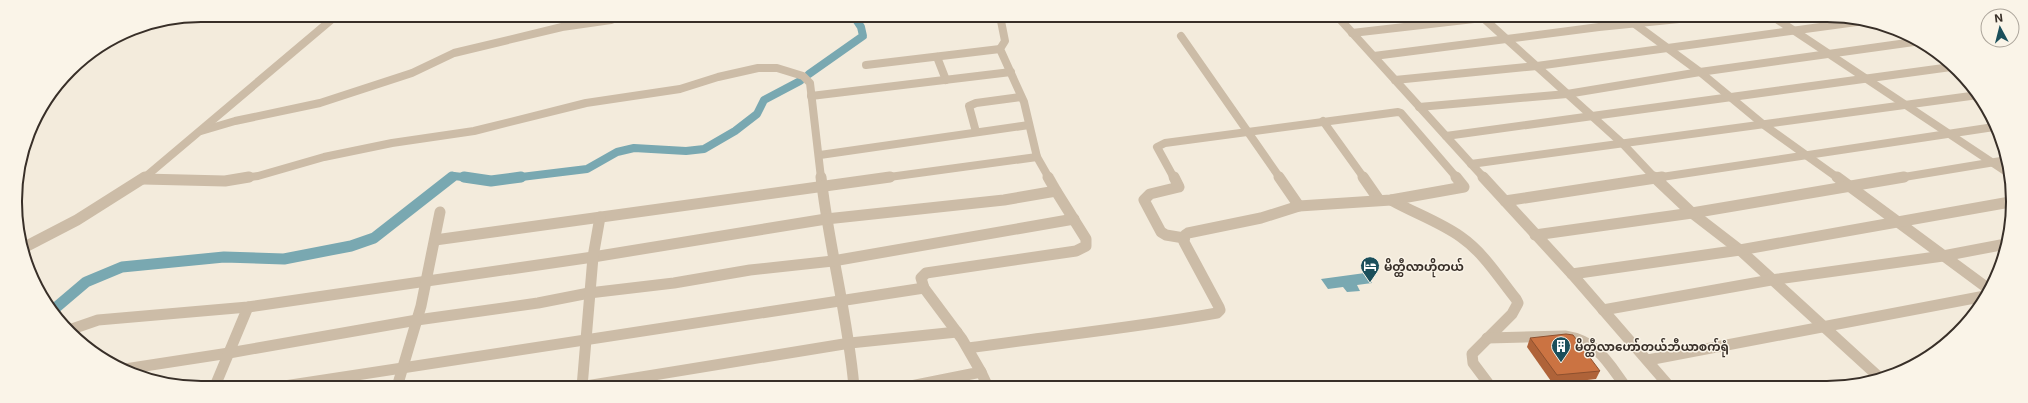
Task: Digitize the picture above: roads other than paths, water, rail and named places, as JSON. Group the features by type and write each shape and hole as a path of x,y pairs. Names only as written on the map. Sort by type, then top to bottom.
{"street":[{"path":"27,246 77,220 142,179 201,131 329,22"},
{"path":"201,131 235,121 320,103 412,72 454,53 562,26 595,22"},
{"path":"1000,49 1005,41 1001,22"},
{"path":"1343,22 1572,274 1648,360 1664,381"},
{"path":"1352,32 1439,22"},
{"path":"1488,22 1623,144 1656,179 1692,213 1740,250 1771,280 1876,374"},
{"path":"1632,22 1700,72 1727,96 1764,125 1850,186 1984,286"},
{"path":"1374,56 1599,27 1660,22"},
{"path":"1780,22 2003,170"},
{"path":"1395,80 1537,66 1848,24"},
{"path":"1181,36 1299,206"},
{"path":"1419,107 1567,94 1700,72 1911,43"},
{"path":"866,64 1000,49"},
{"path":"985,381 968,348 924,288 921,278 926,273 1076,251 1086,246 1086,239 1037,157 1021,97 1000,49"},
{"path":"937,57 946,80"},
{"path":"142,179 225,181 258,176 324,157 392,143 474,131 586,103 680,89 718,77 758,68 777,68 803,76 810,82 820,155 826,220 850,342 853,381"},
{"path":"1446,136 1590,114 1866,80 1946,68"},
{"path":"811,96 1011,72"},
{"path":"1471,164 1972,96"},
{"path":"976,132 969,106 976,103 1021,97"},
{"path":"1395,112 1402,113 1464,187 1391,200 1299,206 1261,218 1188,233 1184,238 1166,235 1161,232 1144,200 1145,197 1150,194 1179,187 1157,147 1165,143 1323,121 1395,112"},
{"path":"1323,121 1379,200"},
{"path":"820,155 1029,125"},
{"path":"1505,201 1990,128"},
{"path":"435,240 1037,157"},
{"path":"1535,235 1692,213 2002,161"},
{"path":"75,328 98,320 248,307 826,220 1004,200 1056,191"},
{"path":"1391,200 1409,211 1448,230 1470,244 1516,299 1518,303 1516,311 1472,354 1473,363 1486,381"},
{"path":"1572,274 1740,250 1900,223 2006,203"},
{"path":"398,381 400,368 417,320 427,281 440,212"},
{"path":"582,381 593,256 600,217"},
{"path":"134,368 229,353 417,320 538,302 589,292 674,284 750,270 833,261 1074,219"},
{"path":"968,348 1057,335 1149,325 1217,313 1220,310 1219,307 1184,238"},
{"path":"1603,310 1771,280 1943,256 2001,245"},
{"path":"312,381 585,341 841,299 924,288"},
{"path":"1648,360 1978,297"},
{"path":"217,381 248,307"},
{"path":"617,381 850,342 957,332"},
{"path":"1487,338 1575,336 1586,340 1595,346 1621,381"},
{"path":"936,381 981,372"}],"water":[{"path":"1365,273 1372,283 1357,285 1360,291 1347,292 1343,287 1328,289 1321,279"}],"waterway":[{"path":"809,74 863,36 861,27 858,22"},
{"path":"519,177 587,169 617,152 634,148 686,151 704,149 735,131 757,114 764,100 800,81"},
{"path":"451,178 454,176 470,178"},
{"path":"56,307 86,282 122,267 224,257 284,259 351,246 374,238 452,177"},
{"path":"464,177 470,178"},
{"path":"470,178 491,181 519,177"},
{"path":"513,178 519,177"}],"place":[{"name":"မိတ္ထီလာဟိုတယ်","path":"1370,283"},
{"name":"မိတ္ထီလာဟော်တယ်ဘီယာစက်ရုံ","path":"1561,363"}]}
